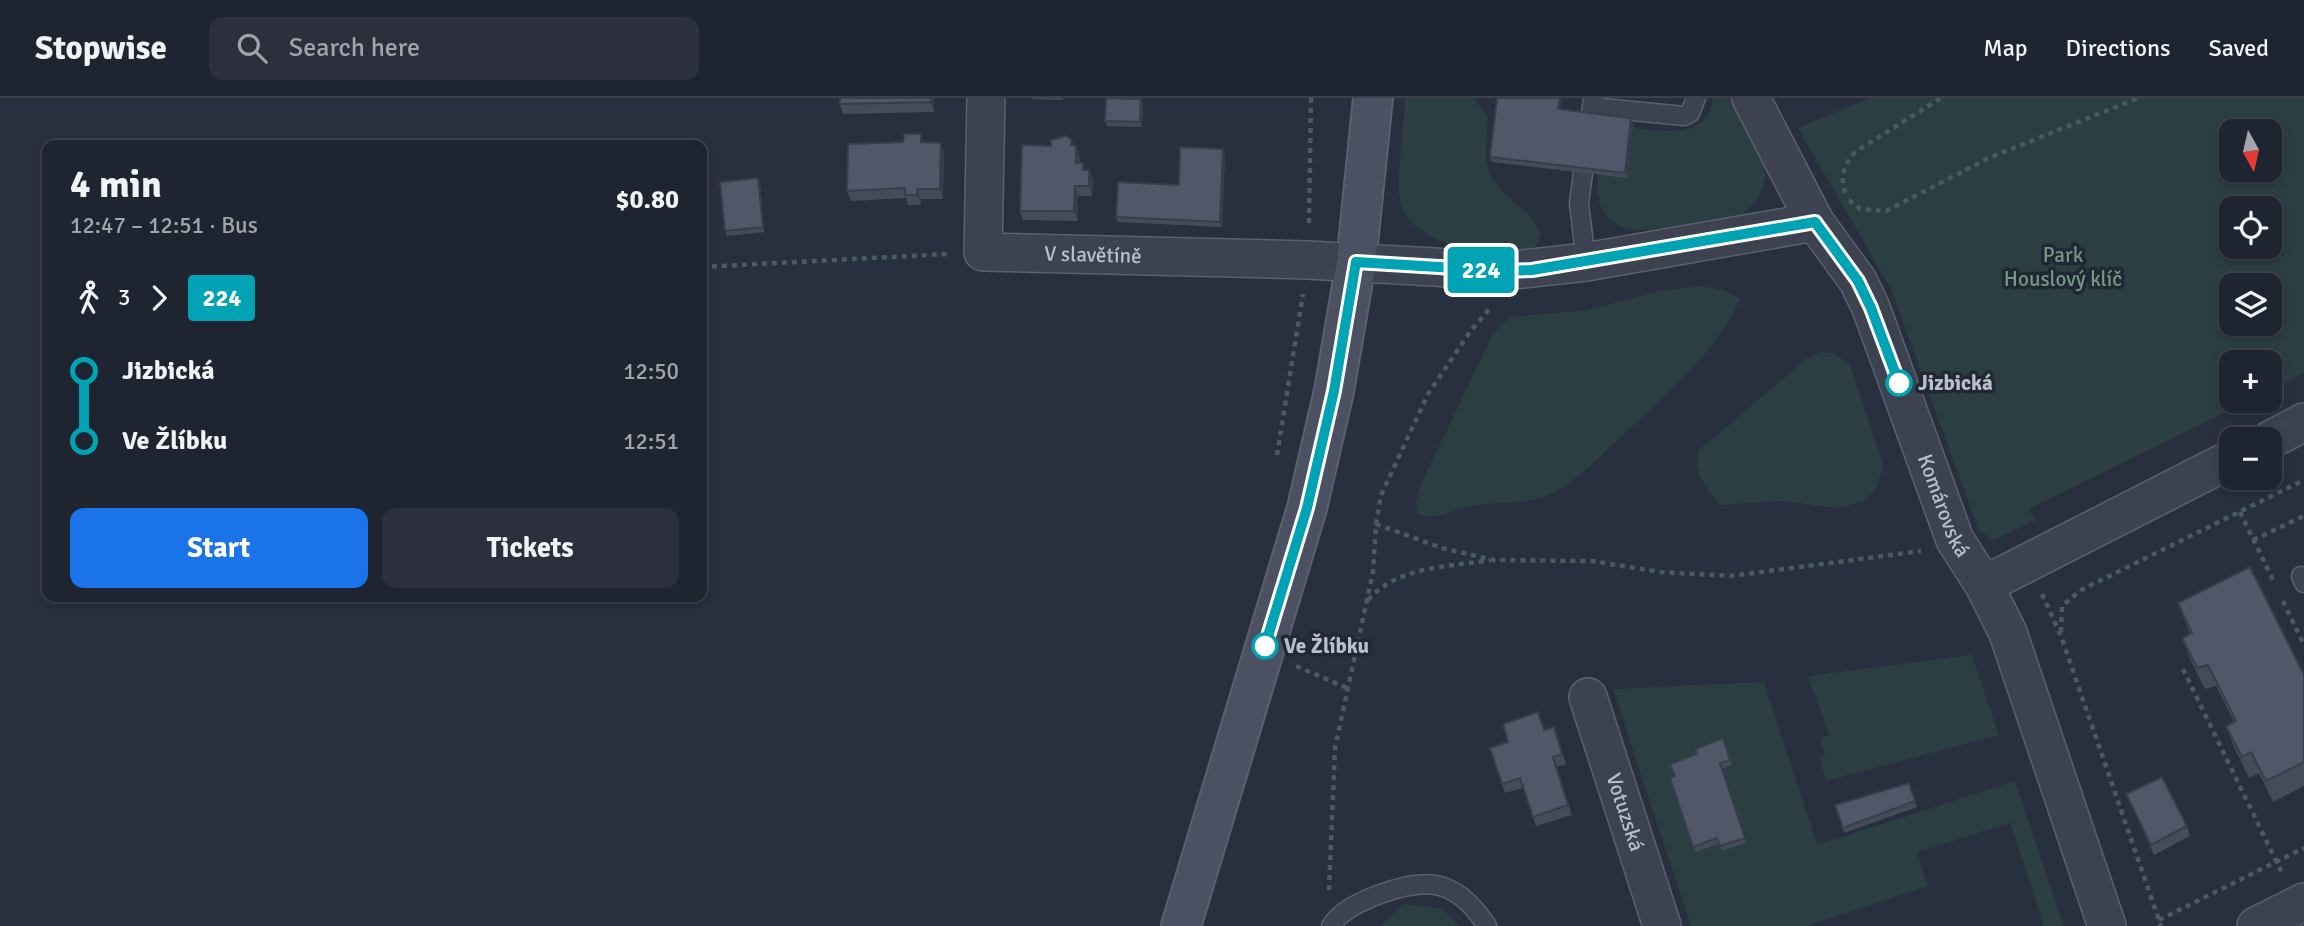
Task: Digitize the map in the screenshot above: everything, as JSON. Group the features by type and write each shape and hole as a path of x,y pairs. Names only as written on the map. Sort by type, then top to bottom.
{"street":[{"path":"984,252 986,98"},
{"path":"1181,926 1307,508 1334,391 1356,262 1373,98"},
{"name":"Komárovská","path":"1751,98 1815,222 1858,281 1871,308 1955,540 1984,585 2008,633 2108,926"},
{"name":"V slavětíně","path":"984,252 1308,260 1505,271 1586,262 1815,222"},
{"path":"2282,434 2304,422"},
{"path":"1984,585 2219,465"},
{"name":"Votuzská","path":"1588,697 1662,926"},
{"path":"2256,926 2301,904"}],"lane":[{"path":"1586,262 1579,203 1593,103 1684,116 1689,115 1696,98"},
{"path":"1565,129 1588,141"},
{"path":"1331,926 1359,903 1419,882 1431,882 1462,897 1487,926"}],"path":[{"path":"1277,459 1308,260 1311,98"},
{"path":"1941,98 1855,152 1846,163 1842,177 1843,190 1849,202 1860,209 1886,211 1989,158 2138,98"},
{"path":"707,267 984,252"},
{"path":"1329,899 1335,748 1368,601 1381,495 1428,394 1470,332 1499,302"},
{"path":"2061,636 2062,606 2081,590 2304,481"},
{"path":"2253,540 2304,516"},
{"path":"1376,524 1442,548 1494,560"},
{"path":"1368,601 1382,588 1410,574 1494,560 1592,561 1660,572 1731,576 1932,550 1955,540"},
{"path":"2028,562 2061,636 2160,923 2304,848"},
{"path":"2183,669 2276,861 2301,904"}],"green space":[{"path":"1405,98 1474,98 1487,116 1486,157 1489,171 1500,189 1537,225 1541,235 1535,247 1514,251 1465,248 1430,236 1411,221 1404,211 1399,191"},
{"path":"1713,98 1734,98 1758,148 1765,168 1765,177 1755,202 1742,214 1718,222 1642,230 1629,229 1614,222 1604,212 1597,185 1610,124 1656,131 1687,129 1699,124 1708,114"},
{"name":"Park Houslový klíč","path":"1870,98 2304,98 2304,373 2282,384 2282,350 2219,350 2219,413 2224,413 2029,509 2035,520 1994,540 1979,531 1891,289 1798,128"},
{"path":"1701,286 1723,290 1740,299 1729,320 1686,375 1574,480 1547,496 1536,499 1478,505 1429,517 1417,513 1416,501 1423,480 1491,338 1502,323 1511,317 1588,310 1660,291"},
{"path":"1820,352 1833,353 1850,365 1884,466 1874,492 1865,501 1840,508 1779,501 1721,505 1702,481 1697,460 1698,451 1806,359"},
{"path":"1972,655 1999,735 1826,781 1819,757 1825,754 1820,738 1829,735 1808,676"},
{"path":"1764,682 1817,845 2015,781 2064,926 2044,926 2010,823 1917,852 1928,886 1807,926 1691,926 1613,689"},
{"path":"1403,904 1443,909 1460,926 1381,926"}],"building":[{"path":"840,98 931,98 931,102 840,104"},
{"path":"1106,98 1141,99 1140,122 1105,121"},
{"path":"1497,98 1560,98 1558,109 1631,118 1625,173 1490,157"},
{"path":"904,134 921,134 921,142 941,143 940,189 917,189 917,195 905,195 905,188 847,191 848,144 903,142"},
{"path":"1066,136 1072,140 1071,145 1076,146 1076,163 1083,163 1083,170 1089,170 1089,186 1075,186 1074,211 1020,211 1022,145 1051,146 1051,140"},
{"path":"1180,147 1223,149 1220,222 1116,217 1118,182 1179,185"},
{"path":"758,178 763,227 725,231 720,182"},
{"path":"2250,567 2304,675 2304,762 2266,781 2251,752 2242,757 2226,726 2236,721 2208,665 2197,668 2182,638 2192,633 2178,603"},
{"path":"1538,712 1544,730 1554,727 1562,754 1553,757 1568,805 1533,817 1520,778 1502,784 1490,748 1508,742 1503,724"},
{"path":"1723,738 1730,760 1720,763 1745,838 1720,846 1717,838 1693,847 1670,778 1675,776 1670,764 1697,754 1695,749"},
{"path":"2162,777 2187,826 2151,845 2126,794"},
{"path":"1909,783 1915,801 1843,828 1835,805"}],"bus line":[{"name":"224","path":"1265,646 1307,508 1334,391 1356,262 1505,271 1532,270 1815,222 1858,281 1899,383"}],"place":[{"name":"Jizbická","path":"1899,383"},
{"name":"Ve Žlíbku","path":"1265,646"}]}
